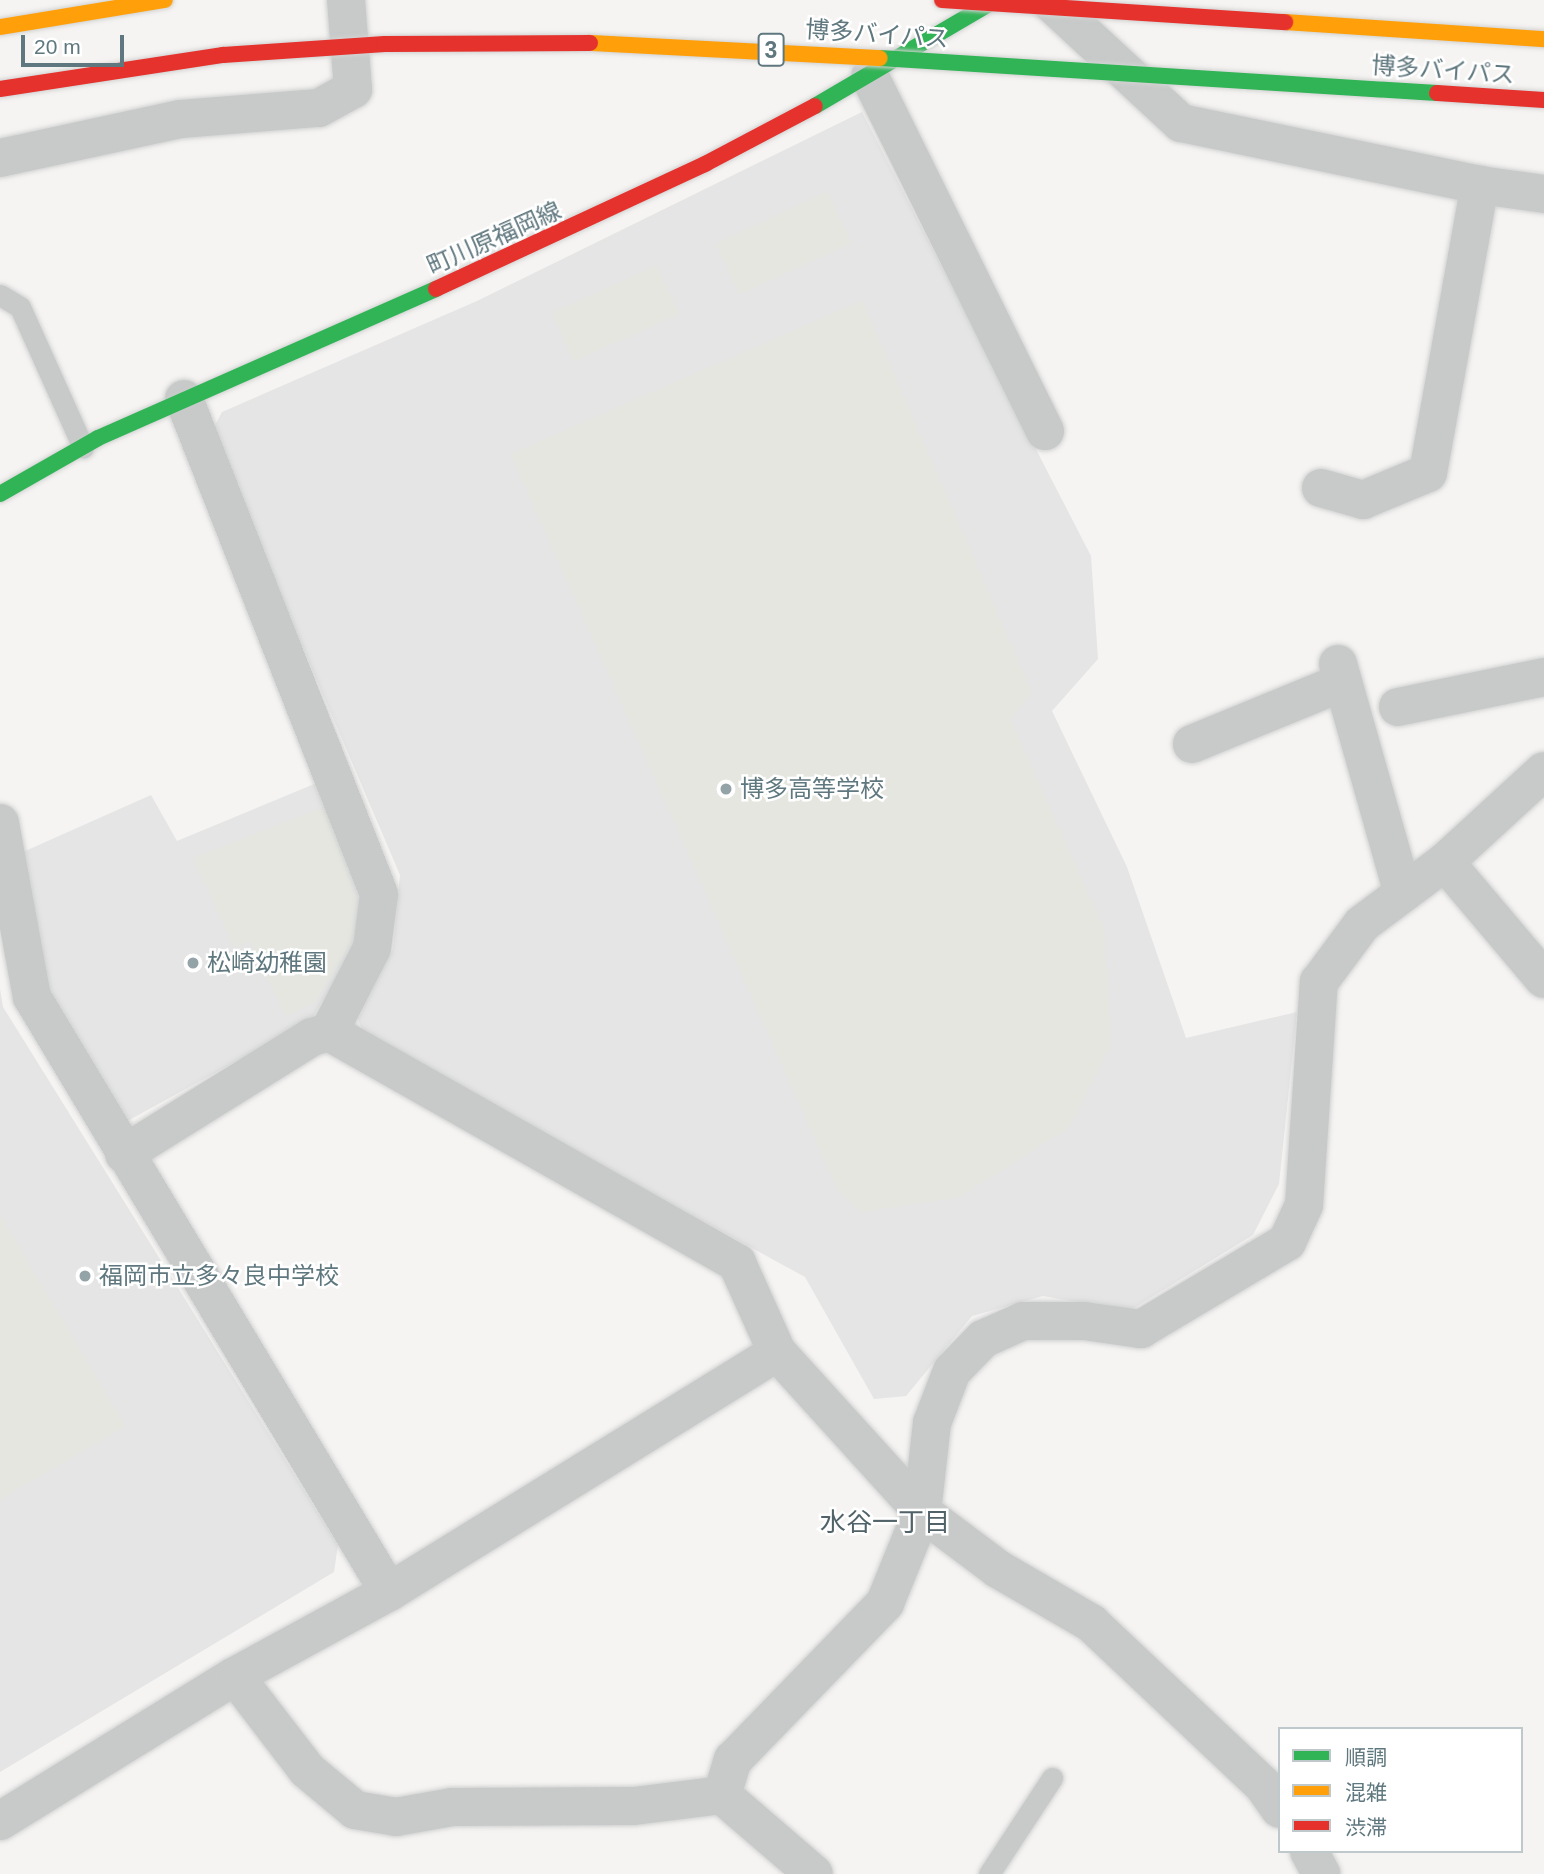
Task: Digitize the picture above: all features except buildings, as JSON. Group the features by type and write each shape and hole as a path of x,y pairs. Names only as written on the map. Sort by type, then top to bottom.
{"main road":[{"path":"0,27 165,0"},
{"name":"博多バイパス","path":"942,0 1544,39"},
{"name":"町川原福岡線","path":"0,494 83,447 184,399 515,254 705,164 870,77 996,0"},
{"name":"博多バイパス","path":"0,89 223,55 372,44 540,41 694,46 1544,100"}],"street":[{"path":"0,158 181,119 319,108 353,89 346,0"},
{"path":"1048,0 1181,123 1480,186 1544,194"},
{"path":"870,77 1045,431"},
{"path":"1321,488 1363,500 1428,473 1480,186"},
{"path":"184,399 379,894 372,948 329,1032"},
{"path":"1192,744 1341,673 1403,893"},
{"path":"1398,707 1544,677"},
{"path":"722,1795 733,1760 885,1603 922,1512 932,1423 952,1371 983,1339 1023,1321 1084,1321 1141,1329 1287,1242 1304,1205 1319,982 1362,923 1445,862 1544,771"},
{"path":"0,822 32,997 389,1592"},
{"path":"1445,862 1544,979"},
{"path":"124,1154 312,1037 329,1032 737,1263 777,1352 922,1512 998,1569 1091,1623 1262,1785 1278,1806"},
{"path":"0,1821 235,1676 389,1592 777,1352"},
{"path":"235,1676 307,1770 355,1810 396,1817 452,1807 634,1805 722,1795 814,1874"},
{"path":"1310,1853 1321,1874"}],"lane":[{"path":"0,295 20,307 83,447"},
{"path":"989,1874 1052,1779"}],"shaded area":[{"name":"博多高等学校","path":"862,112 1091,556 1098,659 1052,711 1127,867 1186,1038 1297,1012 1279,1184 1253,1235 1129,1311 1043,1296 972,1316 906,1396 874,1399 805,1277 364,1036 358,1019 393,949 400,875 217,446 214,427 222,412 477,301"},
{"path":"827,192 851,243 740,294 716,244"},
{"path":"656,266 679,314 574,361 552,313"},
{"path":"862,301 1031,691 1010,719 1104,929 1111,1044 1068,1128 959,1197 861,1212 838,1190 511,454"},
{"name":"松崎幼稚園","path":"319,782 362,895 364,933 311,1020 122,1124 44,993 23,852 151,795 177,841"},
{"path":"326,807 355,898 352,940 316,1001 286,1016 250,941 235,948 193,858"},
{"name":"福岡市立多々良中学校","path":"0,989 3,1007 338,1545 334,1572 0,1772"},
{"path":"0,1216 125,1426 0,1499"}],"traffic: fast":[{"path":"815,106 996,0"},
{"path":"880,58 1437,93"},
{"path":"0,494 98,438 436,289"}],"traffic: slow":[{"path":"0,27 165,0"},
{"path":"1285,22 1544,39"},
{"path":"590,43 880,58"}],"traffic: jam":[{"path":"942,0 1285,22"},
{"path":"0,89 223,55 385,44 590,43"},
{"path":"1437,93 1544,100"},
{"path":"436,289 705,164 815,106"}],"place":[{"name":"博多高等学校","path":"726,789"},
{"name":"松崎幼稚園","path":"193,963"},
{"name":"福岡市立多々良中学校","path":"85,1276"}],"district":[{"name":"水谷一丁目","path":"885,1523"}]}
